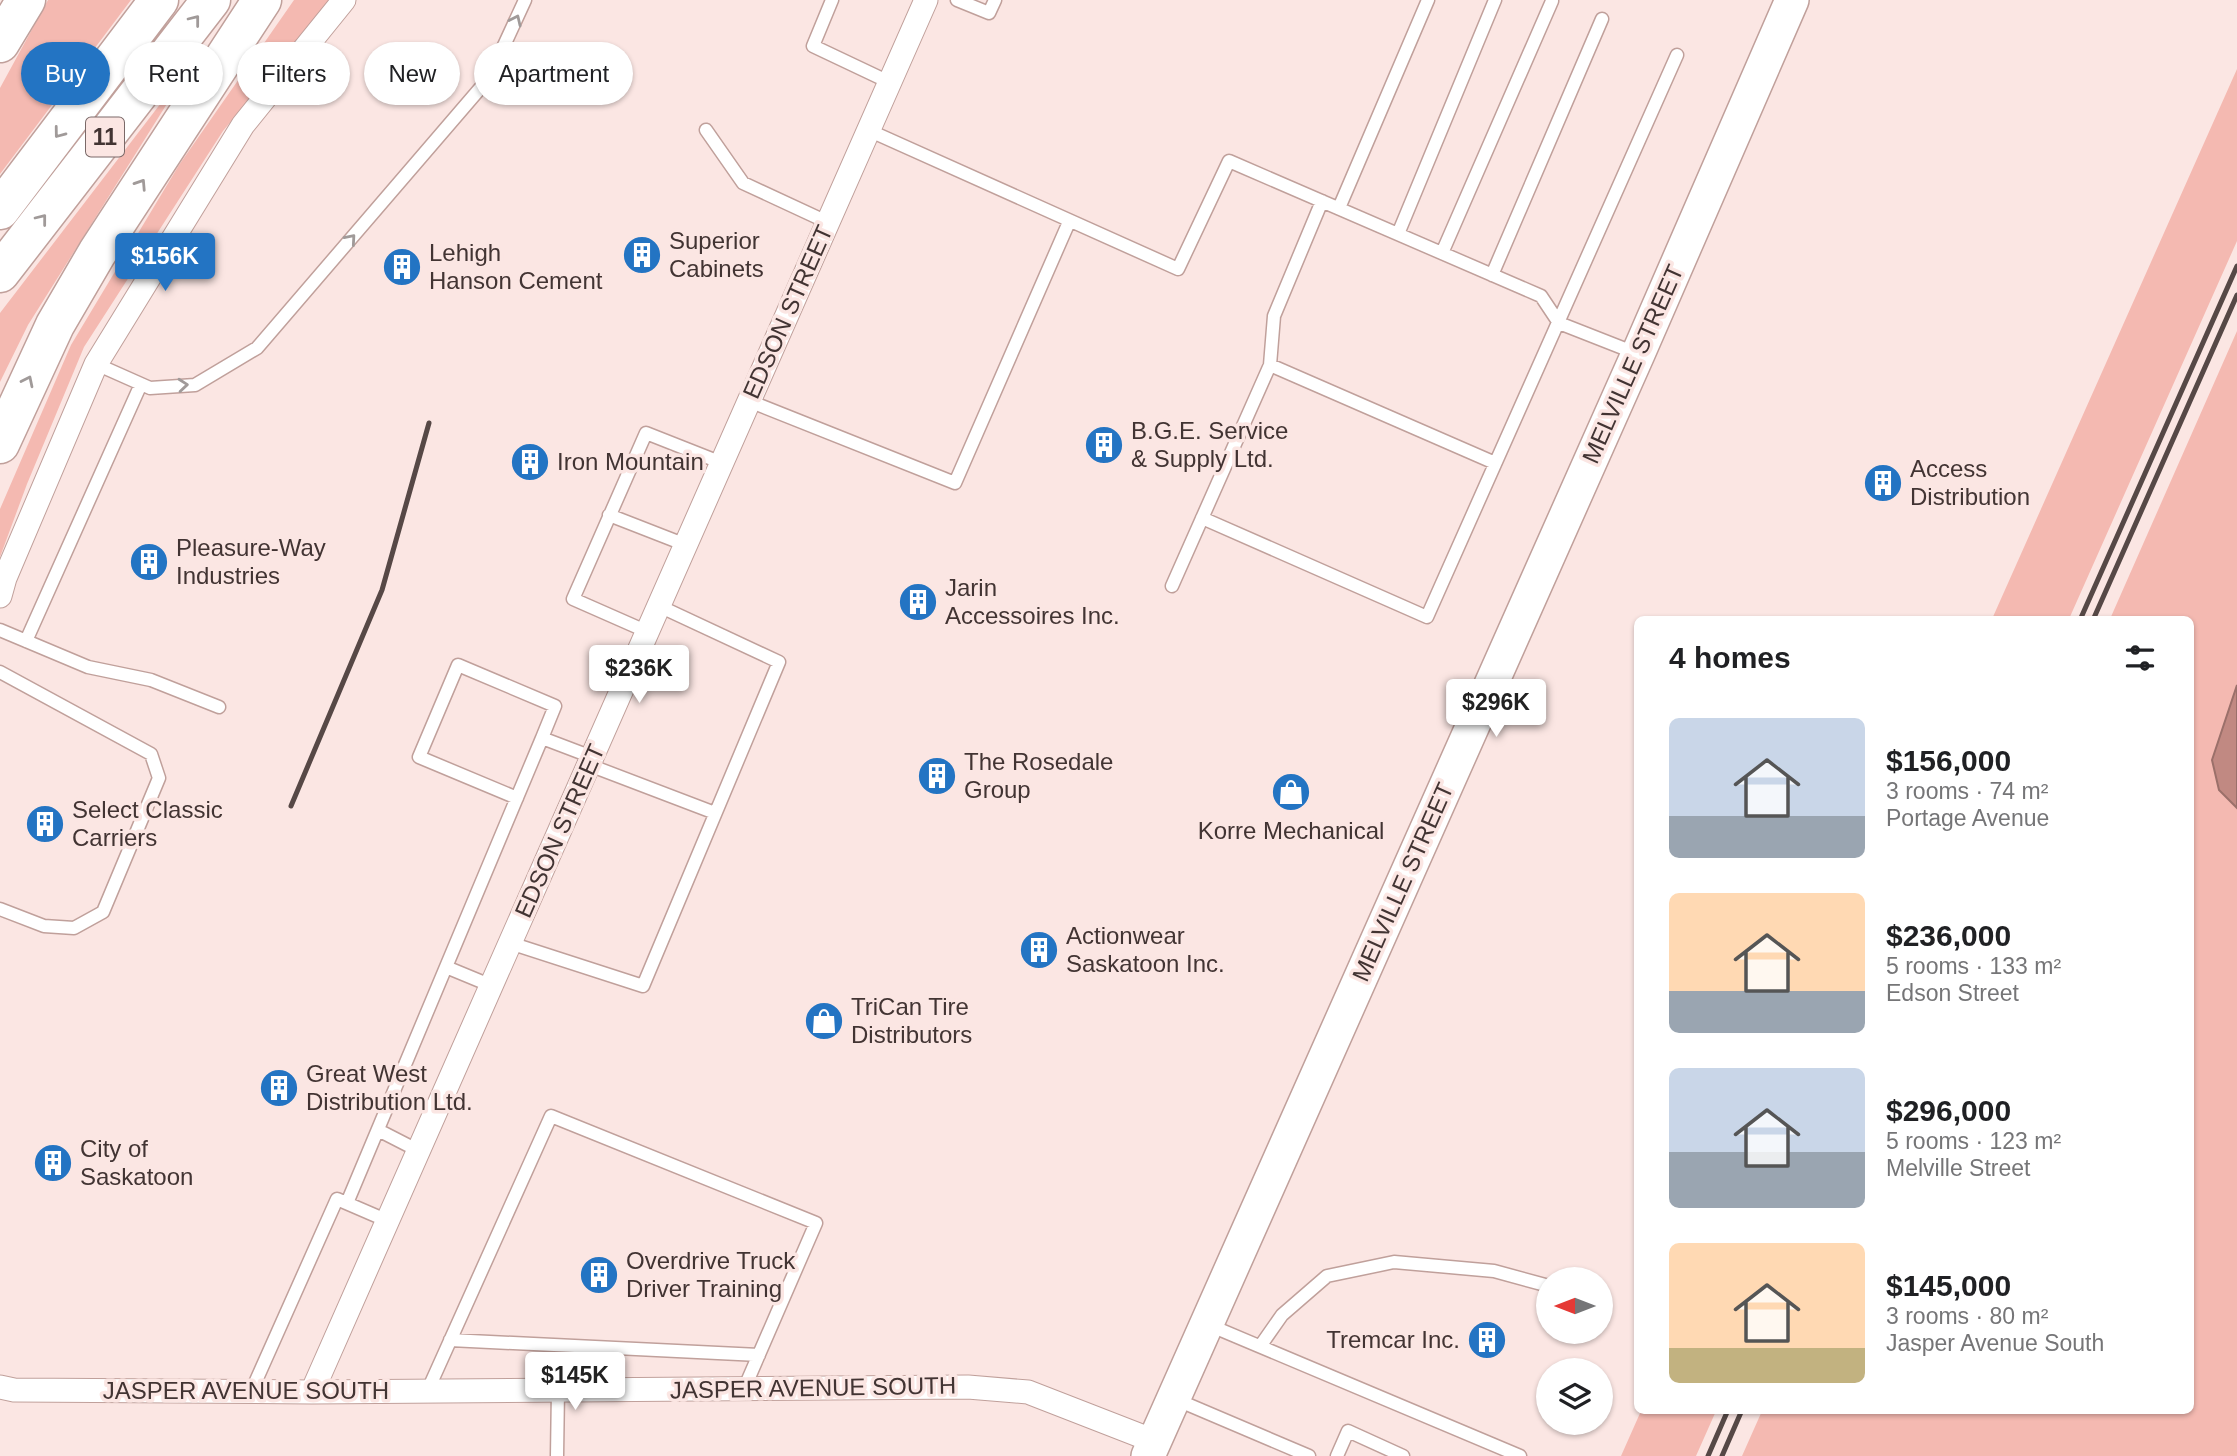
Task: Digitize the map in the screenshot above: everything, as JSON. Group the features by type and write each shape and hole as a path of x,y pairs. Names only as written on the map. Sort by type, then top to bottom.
{"highway":[{"path":"0,43 26,0"},
{"name":"11","path":"0,210 159,0"},
{"name":"11","path":"0,273 211,0"},
{"name":"11","path":"0,444 55,325 97,253 262,0"}],"street":[{"path":"0,596 5,578 96,364 243,125 344,0"},
{"name":"EDSON STREET","path":"312,1392 926,0"},
{"name":"MELVILLE STREET","path":"1151,1449 1638,354 1792,0"},
{"name":"JASPER AVENUE SOUTH","path":"0,1387 14,1390 251,1392 968,1387 1028,1392 1151,1449"}],"lane":[{"path":"96,364 150,388 195,384 257,348 489,78 525,0"},
{"path":"832,0 813,46 889,82"},
{"path":"957,0 989,13 995,0"},
{"path":"1339,208 1428,0"},
{"path":"1398,234 1495,0"},
{"path":"1442,253 1552,1"},
{"path":"1492,275 1602,19"},
{"path":"1202,518 1427,617 1677,55"},
{"path":"706,130 743,183 827,222"},
{"path":"868,130 1178,269 1230,161 1541,296 1559,323 1638,354"},
{"path":"1172,586 1270,365 1274,316 1322,201"},
{"path":"750,401 955,483 1069,222"},
{"path":"1270,365 1495,463"},
{"path":"26,641 141,384"},
{"path":"648,632 573,599 609,515 646,433 722,464"},
{"path":"609,515 686,545"},
{"path":"510,943 643,986 779,662 659,606"},
{"path":"0,630 88,667 151,680 219,708"},
{"path":"348,1203 378,1130 517,798 555,706 458,665 419,757 517,798"},
{"path":"0,672 151,754 159,778 103,912 74,928 44,926 0,909"},
{"path":"542,738 715,813"},
{"path":"446,967 492,986"},
{"path":"427,1392 551,1116 816,1223 744,1389"},
{"path":"378,1130 419,1151"},
{"path":"251,1392 337,1199 388,1221"},
{"path":"1261,1345 1282,1315 1327,1276 1394,1262 1494,1271 1536,1282"},
{"path":"1206,1323 1520,1456"},
{"path":"450,1340 759,1355"},
{"path":"556,1456 558,1391"},
{"path":"1175,1399 1309,1456"},
{"path":"1337,1456 1348,1432 1404,1456"}],"shaded area":[{"path":"48,0 131,0 99,42 25,42"},
{"path":"294,0 331,0 296,42 265,42"},
{"path":"21,50 21,105 52,105 0,174 0,88"},
{"path":"2237,69 2237,241 2070,616 1993,616"},
{"path":"237,82 237,105 244,105 223,131 84,347 0,557 0,509 71,345 179,165"},
{"path":"159,105 166,105 28,325 0,382 0,313"},
{"path":"2237,331 2237,685 2212,760 2219,790 2237,808 2237,1456 1742,1456 1761,1414 2194,1414 2194,616 2111,616"},
{"path":"2237,685 2237,808 2219,790 2212,760"},
{"path":"1639,1414 1715,1414 1696,1456 1621,1456"}],"railway":[{"path":"2082,616 2237,266"},
{"path":"2095,616 2237,295"},
{"path":"291,806 382,590 429,423"},
{"path":"1708,1456 1726,1414"},
{"path":"1722,1456 1740,1414"}],"place":[{"name":"Superior Cabinets","path":"642,255"},
{"name":"Lehigh Hanson Cement","path":"402,267"},
{"name":"B.G.E. Service & Supply Ltd.","path":"1104,445"},
{"name":"Iron Mountain","path":"530,462"},
{"name":"Access Distribution","path":"1883,483"},
{"name":"Pleasure-Way Industries","path":"149,562"},
{"name":"Jarin Accessoires Inc.","path":"918,602"},
{"name":"The Rosedale Group","path":"937,776"},
{"name":"Korre Mechanical","path":"1291,792"},
{"name":"Select Classic Carriers","path":"45,824"},
{"name":"Actionwear Saskatoon Inc.","path":"1039,950"},
{"name":"TriCan Tire Distributors","path":"824,1021"},
{"name":"Great West Distribution Ltd.","path":"279,1088"},
{"name":"City of Saskatoon","path":"53,1163"},
{"name":"Overdrive Truck Driver Training","path":"599,1275"},
{"name":"Tremcar Inc.","path":"1487,1340"}]}
